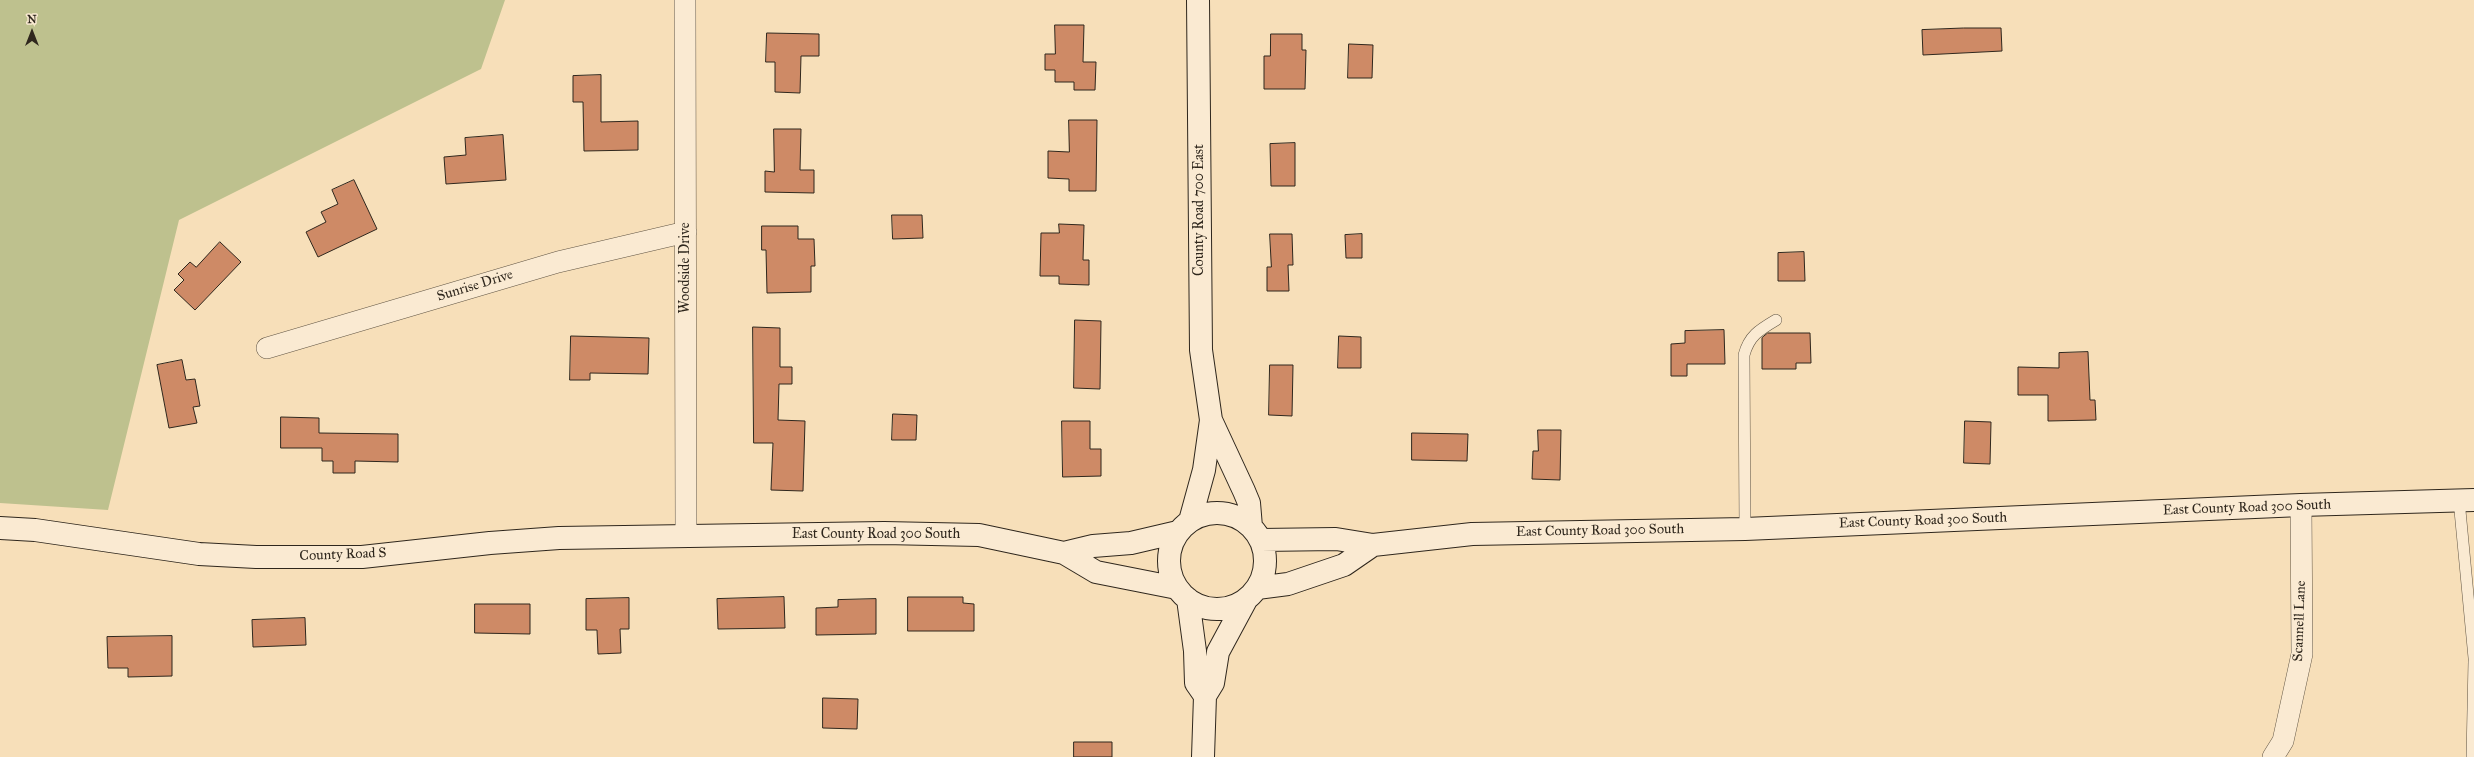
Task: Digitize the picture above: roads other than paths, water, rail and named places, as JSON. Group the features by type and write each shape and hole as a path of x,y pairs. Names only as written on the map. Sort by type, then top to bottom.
{"street":[{"name":"Woodside Drive","path":"684,0 686,536"},
{"name":"County Road 700 East","path":"1184,527 1204,470 1211,420 1201,350 1198,0"},
{"name":"Sunrise Drive","path":"267,348 558,262 686,232"},
{"name":"County Road 700 East","path":"1211,420 1249,503 1256,534"},
{"name":"East County Road 300 South","path":"1256,534 1336,539 1373,545 1472,534 1745,529 2301,505 2466,500"},
{"name":"Scannell Lane","path":"2273,757 2284,741 2302,654 2301,505"},
{"path":"1204,757 1205,696 1213,683 1218,652 1264,573 1265,556 1256,534 1238,517 1222,513 1205,514 1184,527 1172,545 1169,560 1171,574 1182,594 1195,651 1196,683 1205,696"},
{"name":"East County Road 300 South","path":"1064,553 1093,546 1131,543 1184,527"},
{"name":"County Road S","path":"0,528 35,530 199,554 256,557 362,557 505,542 686,536"},
{"name":"East County Road 300 South","path":"686,536 884,533 979,535 1064,553 1096,572 1182,594"},
{"name":"East County Road 300 South","path":"1252,594 1288,584 1344,565 1373,545"},
{"path":"1182,594 1201,606 1216,609 1231,607 1252,594"}],"lane":[{"path":"1745,529 1744,355 1748,341 1757,330 1776,320"},
{"path":"2466,500 2474,658"},
{"path":"2472,757 2474,662"}]}
